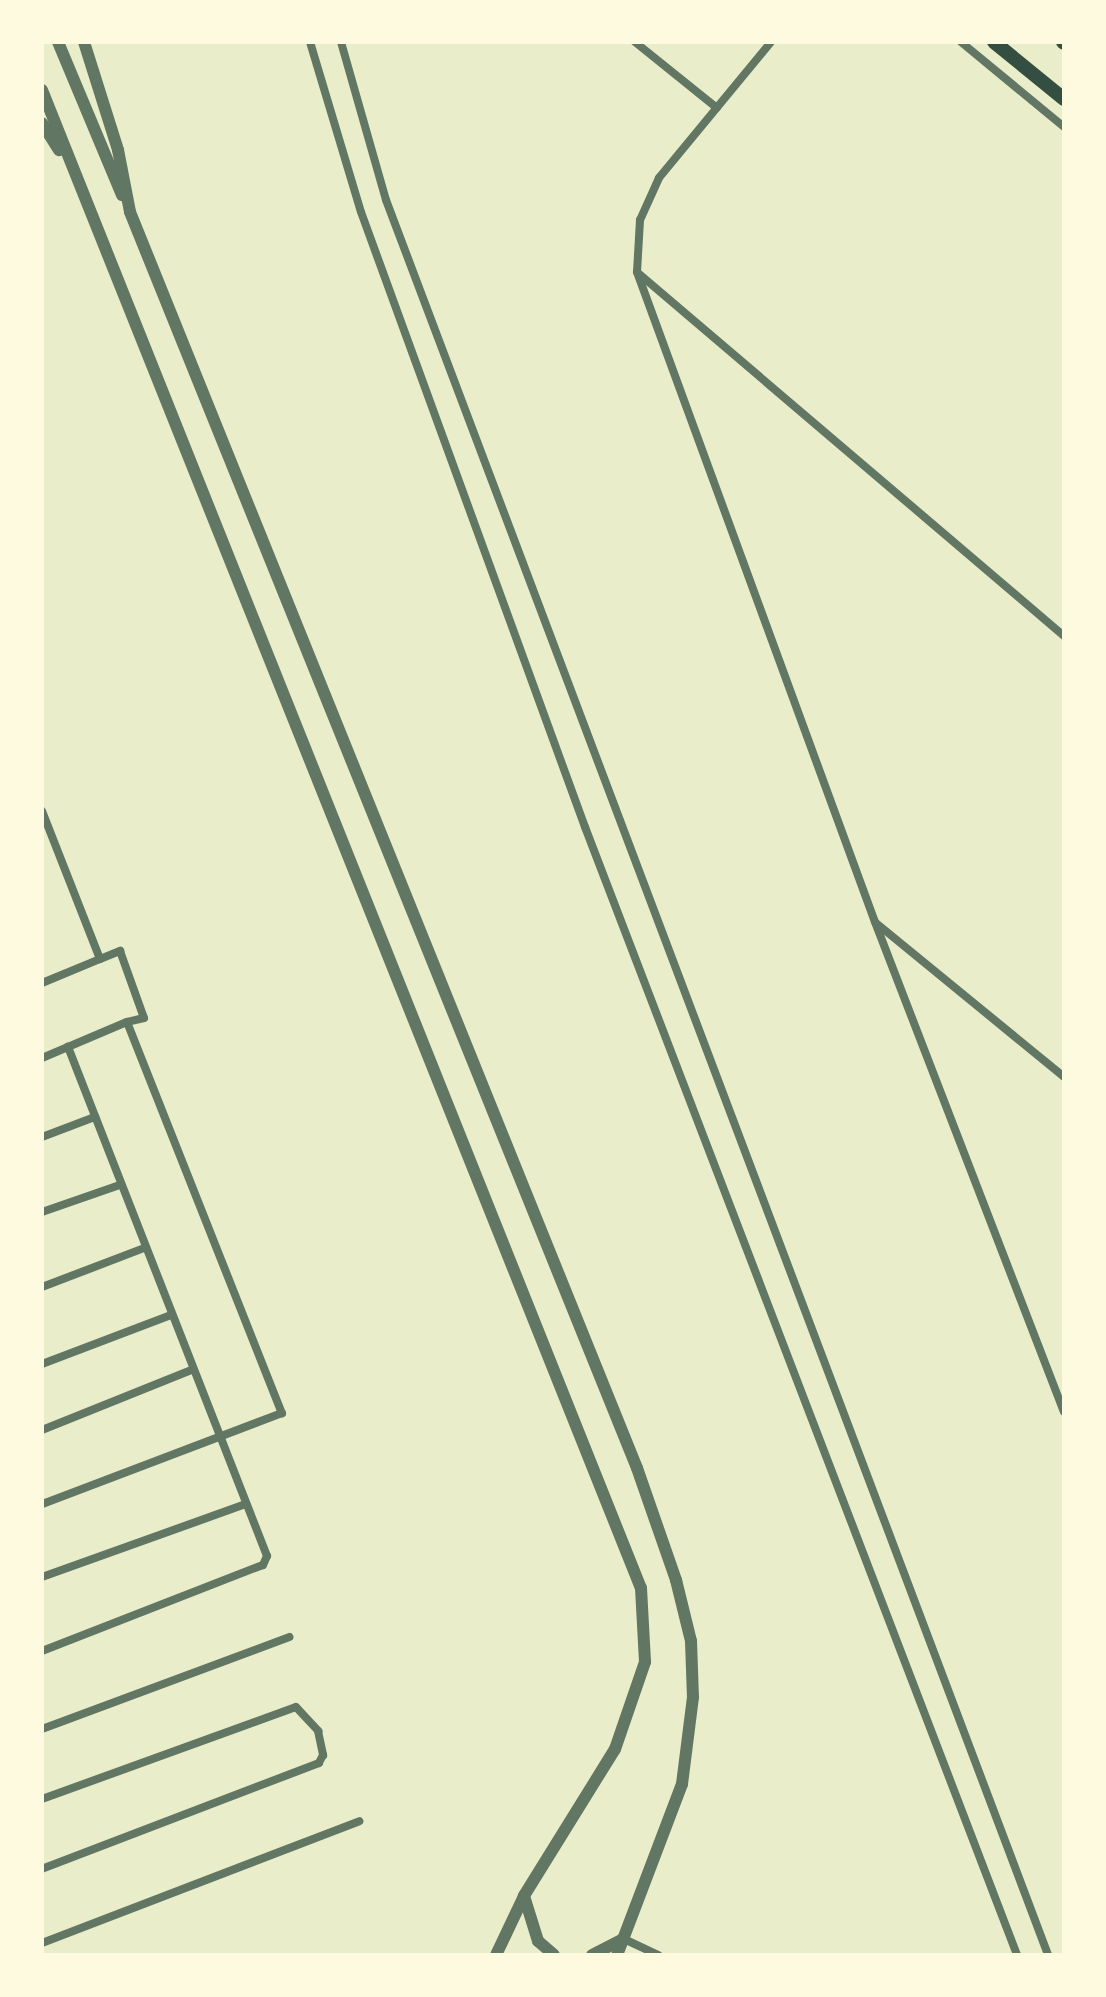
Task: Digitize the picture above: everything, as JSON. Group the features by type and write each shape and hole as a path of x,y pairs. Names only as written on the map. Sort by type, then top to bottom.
{"main road":[{"path":"994,42 1064,99"}],"street":[{"path":"58,42 130,212 632,1453 676,1580 691,1641 693,1697 682,1784 617,1955"},
{"path":"84,42 118,150 130,212"},
{"path":"310,42 361,212 585,827 1017,1955"},
{"path":"341,42 397,230 1048,1955"},
{"path":"635,42 717,108"},
{"path":"771,42 659,178 640,220 637,272 875,922 1064,1412"},
{"path":"961,42 1064,127"},
{"path":"42,90 641,1588 645,1662 635,1699 615,1749 524,1896 496,1955"},
{"path":"42,123 72,169"},
{"path":"637,272 1064,636"},
{"path":"42,811 100,959"},
{"path":"875,922 1064,1077"},
{"path":"42,983 120,951 144,1018 127,1022 42,1058"},
{"path":"42,1504 282,1413 127,1022"},
{"path":"42,1651 263,1565 267,1556 217,1437 68,1047"},
{"path":"42,1137 95,1117"},
{"path":"42,1212 120,1185"},
{"path":"42,1287 144,1248"},
{"path":"42,1364 171,1315"},
{"path":"42,1430 191,1370"},
{"path":"42,1577 246,1504"},
{"path":"42,1729 289,1637"},
{"path":"42,1799 296,1707 304,1710 318,1731 323,1755 319,1763 42,1869"},
{"path":"42,1943 359,1821"},
{"path":"524,1896 538,1941 554,1955"},
{"path":"592,1955 624,1939"},
{"path":"624,1939 659,1955"}]}
